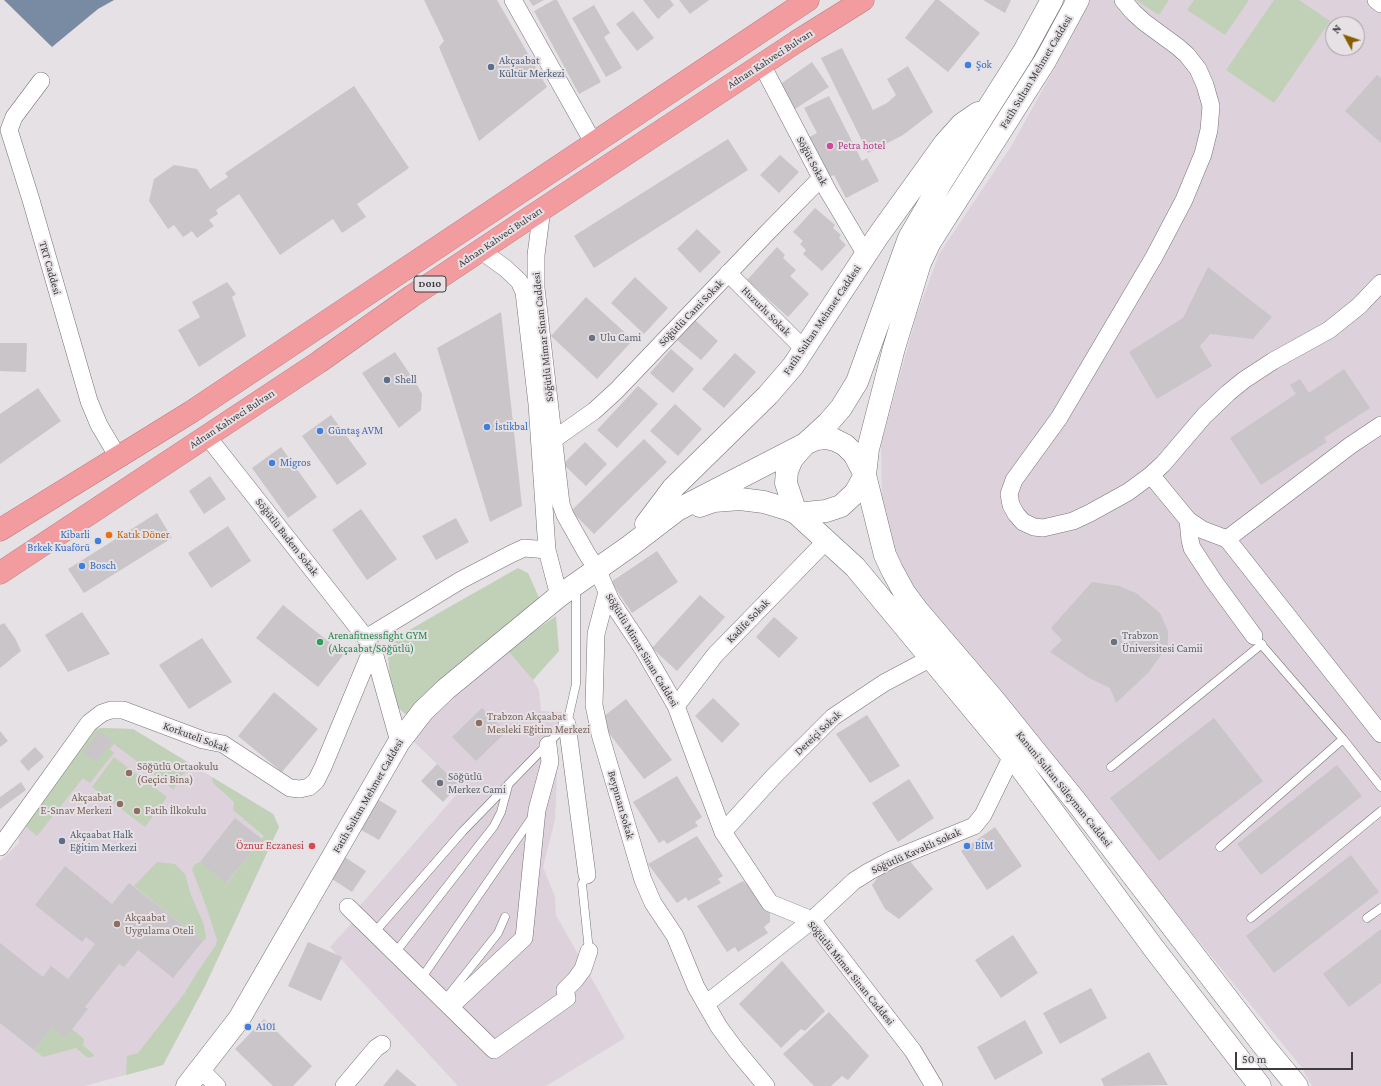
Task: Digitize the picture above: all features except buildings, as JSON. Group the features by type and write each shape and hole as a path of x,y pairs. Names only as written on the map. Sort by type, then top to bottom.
{"highway":[{"name":"D010","path":"0,530 191,412 593,142 808,0"},
{"name":"Adnan Kahveci Bulvarı","path":"0,573 319,362 480,250 846,9 863,0"}],"street":[{"path":"513,0 593,142"},
{"name":"Fatih Sultan Mehmet Caddesi","path":"796,513 786,483 786,471 792,459 805,444 828,423 841,408 857,382 909,238 1023,53 1052,0"},
{"name":"Fatih Sultan Mehmet Caddesi","path":"653,527 699,506 725,499 764,502 796,513 817,512 842,506 855,493 865,475 868,449 894,348 920,263 930,242 1045,61 1078,0"},
{"path":"1123,0 1144,22 1187,55 1198,69 1205,85 1211,106 1208,136 1203,154 1181,206 1154,257 1059,418 1014,480 1009,494 1011,505 1023,522 1043,528 1073,521 1128,492 1151,475 1174,452 1204,416 1228,393 1244,380 1273,361 1329,330 1359,306 1381,283"},
{"path":"1376,0 1381,4"},
{"name":"Söğüt Sokak","path":"762,64 821,178 866,255"},
{"name":"TRT Caddesi","path":"41,81 14,117 9,130 31,200 89,401 99,425 118,456"},
{"name":"Fatih Sultan Mehmet Caddesi","path":"630,546 673,488 768,395 793,366 805,350 866,255 946,144 962,124 969,118 990,106"},
{"name":"Söğütlü Cami Sokak","path":"553,440 594,411 616,391 821,178"},
{"name":"Söğütlü Mimar Sinan Caddesi","path":"542,209 536,255 536,288 560,504 587,554 597,569 611,601 643,649 676,706 723,832 770,903 812,920 914,1051 934,1086"},
{"name":"Söğütlü Mimar Sinan Caddesi","path":"480,250 514,276 519,281 524,292 537,404 547,550 568,590"},
{"name":"Huzurlu Sokak","path":"728,273 805,350"},
{"path":"1227,539 1351,445 1381,425"},
{"name":"Söğütlü Badem Sokak","path":"207,436 369,644 375,656 399,742"},
{"name":"Fatih Sultan Mehmet Caddesi","path":"194,1078 239,1019 399,742 423,711 446,689 568,590 630,546 653,527 697,498 816,439 827,438 835,440 845,446 854,454 865,475"},
{"name":"Kanuni Sultan Süleyman Caddesi","path":"865,475 885,555 904,592 918,611 994,700 1078,804 1297,1086"},
{"path":"1151,475 1188,520 1203,530 1227,539 1381,734"},
{"name":"Kanuni Sultan Süleyman Caddesi","path":"796,513 855,566 1012,756 1155,950 1260,1086"},
{"path":"1188,520 1192,548 1212,580 1258,640"},
{"name":"Kadife Sokak","path":"676,706 715,655 826,541"},
{"path":"369,644 461,580 524,548 547,550"},
{"name":"Beypınarı Sokak","path":"607,592 596,634 594,705 600,734 643,880 653,903 675,936 696,987 719,1027 766,1086"},
{"name":"Korkuteli Sokak","path":"3,836 24,813 89,723 102,713 111,710 123,710 203,740 223,744 290,788 300,789 309,787 316,781 323,767 369,644"},
{"name":"Dereiçi Sokak","path":"723,832 773,777 833,716 884,683 930,658"},
{"path":"567,724 587,875"},
{"path":"447,1004 524,938 538,810 550,762 548,745"},
{"name":"Söğütlü Kavaklı Sokak","path":"706,1004 812,920 854,881 870,871 893,860 974,826 983,815 1012,756"},
{"path":"348,907 494,1050 567,998 565,990 583,969 589,951"},
{"path":"344,1086 376,1048 382,1044"},
{"path":"194,1078 217,1086"}],"lane":[{"path":"374,933 462,831 567,724 576,684 568,590"},
{"path":"1111,767 1258,640 1343,739 1381,787"},
{"path":"1220,847 1343,739"},
{"path":"395,953 494,826 501,812 508,784"},
{"path":"421,979 538,810"},
{"path":"1251,918 1381,811"},
{"path":"587,875 582,884 589,951"},
{"path":"1367,918 1381,908"},
{"path":"447,1004 498,933 504,916"}],"shaded area":[{"path":"1090,0 1381,0 1381,1086 1312,1086 1302,1068 901,572 892,544 882,501 881,444 916,317 939,254 1012,145 1069,42"},
{"path":"507,650 533,680 539,690 541,711 562,712 556,747 557,775 555,820 543,867 555,897 556,915 625,1038 546,1086 458,1086 330,947 362,912 357,909 462,788 411,739 431,718"},
{"name":"Akçaabat Uygulama Oteli","path":"96,729 133,729 273,814 279,827 205,986 163,1065 84,1086 0,1086 0,861 19,843 18,831"}],"green space":[{"path":"1136,0 1169,0 1159,15"},
{"path":"1194,0 1249,0 1225,35 1187,10"},
{"path":"1274,0 1299,0 1325,18 1325,28 1274,103 1226,70"},
{"path":"518,568 528,573 541,602 408,716 392,703 387,643"},
{"path":"556,616 559,651 533,680 507,650"},
{"path":"96,729 133,729 194,766 178,778 174,790 114,744 110,749 114,753 90,783 83,778 37,836 23,824"},
{"path":"114,757 167,797 145,827 92,787"},
{"path":"212,777 273,814 279,827 205,986 163,1065 126,1075 127,1056 138,1053 184,994 216,945 217,940 192,869 195,864 200,862 227,883 264,836 233,810 234,802 213,783"},
{"path":"157,862 175,864 185,874 191,895 204,925 206,938 203,941 134,886"},
{"path":"52,1028 65,1038 72,1029 84,1039 83,1045 95,1056 88,1058 76,1048 43,1057 34,1050"}],"water":[{"path":"4,0 114,0 98,9 52,47"}],"place":[{"name":"Şok","path":"968,65"},
{"name":"Akçaabat Kültür Merkezi","path":"491,67"},
{"name":"Petra hotel","path":"830,146"},
{"name":"Ulu Cami","path":"592,338"},
{"name":"Shell","path":"387,380"},
{"name":"İstikbal","path":"487,427"},
{"name":"Güntaş AVM","path":"320,431"},
{"name":"Migros","path":"272,463"},
{"name":"Katık Döner","path":"109,535"},
{"name":"Kibarli Brkek Kuaförü","path":"98,541"},
{"name":"Bosch","path":"82,566"},
{"name":"Arenafitnessfight GYM (Akçaabat/Söğütlü)","path":"320,642"},
{"name":"Trabzon Üniversitesi Camii","path":"1114,642"},
{"name":"Trabzon Akçaabat Mesleki Eğitim Merkezi","path":"479,723"},
{"name":"Söğütlü Ortaokulu (Geçici Bina)","path":"129,773"},
{"name":"Söğütlü Merkez Cami","path":"440,783"},
{"name":"Akçaabat E-Sınav Merkezi","path":"120,804"},
{"name":"Fatih İlkokulu","path":"137,811"},
{"name":"Akçaabat Halk Eğitim Merkezi","path":"62,841"},
{"name":"Öznur Eczanesi","path":"312,846"},
{"name":"BİM","path":"967,846"},
{"name":"Akçaabat Uygulama Oteli","path":"117,924"},
{"name":"A101","path":"248,1027"}]}
